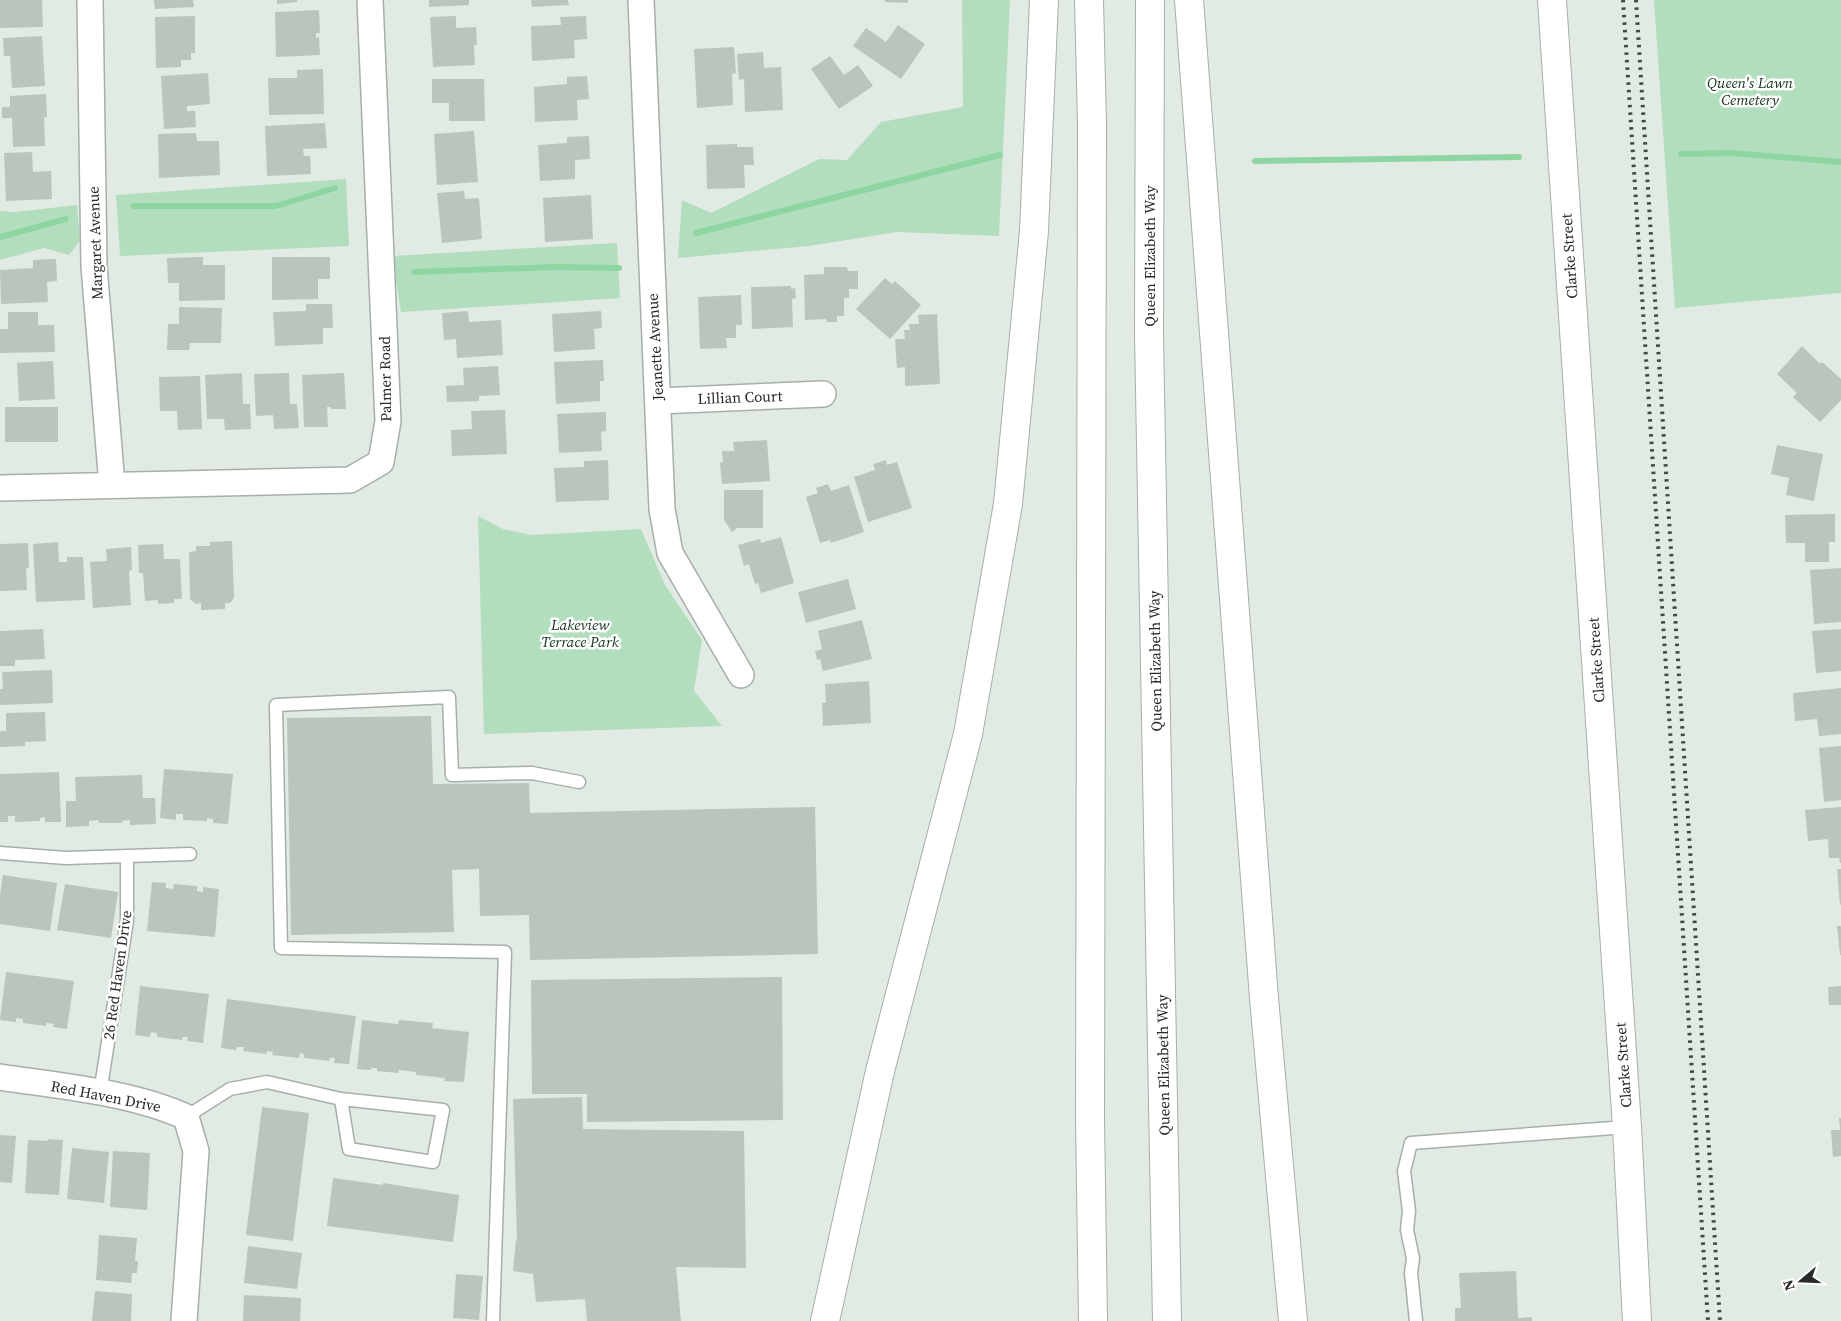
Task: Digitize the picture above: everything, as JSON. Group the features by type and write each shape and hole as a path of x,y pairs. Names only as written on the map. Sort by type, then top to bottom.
{"main road":[{"path":"825,1321 880,1071 968,734 1008,504 1034,231 1044,0"},
{"path":"1089,0 1092,124 1090,1119 1093,1321"},
{"name":"Queen Elizabeth Way","path":"1150,0 1149,335 1167,1321"},
{"path":"1189,0 1264,998 1293,1321"},
{"name":"Clarke Street","path":"1552,0 1627,1126 1635,1321"}],"street":[{"name":"Margaret Avenue","path":"90,0 94,266 112,485"},
{"name":"Palmer Road","path":"0,488 350,480 382,462 388,420 370,0"},
{"name":"Jeanette Avenue","path":"642,0 662,509 670,553 741,675"},
{"name":"Lillian Court","path":"658,401 823,394"},
{"name":"Red Haven Drive","path":"0,1077 100,1093 164,1107 186,1117"},
{"path":"184,1321 196,1151 186,1117"}],"lane":[{"path":"493,1321 505,952 280,948 276,705 449,697 452,774 532,773 579,782"},
{"path":"0,854 66,858 190,854"},
{"name":"26 Red Haven Drive","path":"100,1093 127,921 126,857"},
{"path":"186,1117 230,1089 267,1082 341,1099 442,1110 432,1162 349,1149 341,1099"},
{"path":"1416,1321 1411,1273 1413,1258 1406,1230 1409,1211 1404,1171 1411,1143 1627,1126"}],"green space":[{"path":"962,0 1010,0 999,236 897,232 809,246 678,258 682,200 711,213 819,159 847,160 881,122 963,107"},
{"name":"Queen's Lawn Cemetery","path":"1654,0 1841,0 1841,293 1675,308"},
{"path":"346,179 349,246 120,256 116,195"},
{"path":"77,205 80,241 69,255 44,248 0,260 0,211 15,212"},
{"path":"617,243 620,298 401,312 392,256"},
{"name":"Lakeview Terrace Park","path":"478,516 503,529 531,535 641,529 665,585 702,640 694,691 722,726 484,734"}],"building":[{"path":"0,0 42,0 43,27 0,28"},
{"path":"154,0 193,0 194,7 155,9"},
{"path":"277,0 297,0 297,2 277,4"},
{"path":"429,0 469,0 469,5 429,7"},
{"path":"531,0 568,0 569,5 532,7"},
{"path":"885,0 908,0 908,3 885,2"},
{"path":"319,10 320,33 316,33 316,38 319,37 320,55 276,57 275,12"},
{"path":"195,16 195,53 191,53 191,60 181,60 181,67 156,68 155,17"},
{"path":"456,16 456,28 476,27 477,45 474,45 475,65 433,67 430,17"},
{"path":"586,16 587,39 574,40 575,58 532,61 531,26 561,25 560,17"},
{"path":"898,25 925,44 901,79 853,46 866,28 886,42"},
{"path":"42,36 45,86 12,88 10,56 4,56 3,38"},
{"path":"734,47 736,73 732,74 733,105 697,108 694,49"},
{"path":"763,52 764,68 781,67 783,110 745,112 744,79 739,80 737,54"},
{"path":"830,56 844,75 858,65 873,86 839,109 811,69"},
{"path":"323,69 324,114 269,115 268,78 297,78 297,70"},
{"path":"208,73 210,104 187,106 187,111 195,111 196,127 164,129 161,76"},
{"path":"587,76 589,99 577,100 578,120 535,122 534,87 567,84 567,77"},
{"path":"432,79 484,79 485,121 449,121 449,103 432,103"},
{"path":"46,94 47,117 44,117 45,146 13,147 12,118 2,118 2,107 10,107 10,96"},
{"path":"325,123 327,148 303,149 304,156 310,156 311,174 267,176 265,126"},
{"path":"474,131 478,182 437,185 434,134"},
{"path":"196,133 197,141 219,141 220,175 159,178 158,134"},
{"path":"589,136 590,159 575,160 575,179 540,181 538,145 567,143 567,137"},
{"path":"737,144 737,147 753,147 754,165 744,165 745,188 707,189 706,145"},
{"path":"32,152 33,172 51,171 52,199 6,201 4,153"},
{"path":"464,191 465,199 479,198 482,239 442,243 437,193"},
{"path":"591,195 593,239 545,242 543,198"},
{"path":"203,257 203,265 225,265 225,300 179,301 179,283 168,283 167,258"},
{"path":"272,257 330,257 330,279 318,279 318,299 272,300"},
{"path":"56,259 57,281 47,282 48,302 1,304 0,270 33,268 33,260"},
{"path":"824,267 847,267 848,271 858,271 858,289 849,289 849,298 844,298 844,316 837,316 837,322 827,322 826,319 805,320 804,275 824,274"},
{"path":"885,278 892,284 895,281 921,305 890,339 856,309"},
{"path":"791,286 791,289 795,288 796,298 792,299 793,327 752,329 751,287"},
{"path":"741,295 742,325 736,325 736,338 726,338 727,348 700,349 698,297"},
{"path":"306,304 332,304 333,328 323,328 323,344 275,346 273,312 306,311"},
{"path":"179,307 222,308 221,343 190,343 189,350 167,350 168,324 179,324"},
{"path":"468,311 469,322 501,320 503,355 457,358 456,339 444,340 442,313"},
{"path":"601,311 602,328 594,329 595,349 554,352 552,314"},
{"path":"8,312 38,312 38,325 54,325 55,352 0,353 0,329 8,329"},
{"path":"937,314 940,384 905,386 905,367 897,368 895,339 905,339 904,330 910,330 909,324 919,324 918,315"},
{"path":"1802,346 1820,364 1822,362 1841,379 1841,400 1820,422 1793,397 1797,393 1777,374"},
{"path":"603,360 604,381 600,381 600,401 556,404 554,362"},
{"path":"53,361 55,399 19,401 17,363"},
{"path":"498,366 500,395 479,396 479,401 447,402 446,386 464,385 463,368"},
{"path":"242,373 243,404 250,404 251,429 225,430 224,419 207,419 205,375"},
{"path":"289,373 290,404 297,404 299,428 274,429 273,415 256,416 254,374"},
{"path":"344,373 346,409 331,409 331,407 327,407 328,427 304,427 302,375"},
{"path":"200,376 202,429 178,430 177,411 160,411 159,377"},
{"path":"5,407 58,407 58,442 5,442"},
{"path":"505,410 507,454 452,456 451,430 472,429 471,411"},
{"path":"606,412 606,431 601,432 602,451 559,453 557,414"},
{"path":"767,440 770,481 722,484 720,463 723,462 722,451 734,451 733,442"},
{"path":"1777,445 1823,454 1814,501 1786,495 1789,478 1771,474"},
{"path":"608,460 609,500 556,502 554,468 584,467 584,461"},
{"path":"886,460 887,465 897,462 912,508 868,522 854,477 875,470 873,464"},
{"path":"828,484 831,491 849,485 864,532 831,543 830,540 820,543 806,497 818,493 816,488"},
{"path":"724,490 763,490 763,528 737,528 732,532 724,520"},
{"path":"1835,514 1835,542 1829,542 1829,562 1805,562 1805,543 1786,543 1785,515"},
{"path":"781,537 794,583 761,593 758,583 755,584 749,564 744,566 738,545 760,539 761,543"},
{"path":"232,541 234,598 230,603 225,603 225,609 201,610 201,603 196,604 190,599 189,552 196,551 196,546 210,546 210,542"},
{"path":"58,542 59,562 67,562 67,557 83,557 85,600 36,602 33,544"},
{"path":"28,543 29,568 26,568 27,590 0,591 0,544"},
{"path":"163,544 164,559 179,559 180,561 182,599 174,599 174,603 158,604 158,600 145,601 143,573 139,573 138,545"},
{"path":"131,547 132,570 129,571 131,605 93,608 90,562 107,561 106,549"},
{"path":"1841,568 1841,622 1814,624 1810,570"},
{"path":"848,579 856,609 806,623 798,592"},
{"path":"862,620 872,659 823,671 820,659 817,660 815,651 822,649 818,631"},
{"path":"43,629 45,659 15,660 15,666 0,666 0,631"},
{"path":"1841,629 1841,671 1816,673 1812,631"},
{"path":"52,670 53,703 0,705 0,689 3,689 2,672"},
{"path":"869,681 871,723 823,726 822,703 826,703 825,684"},
{"path":"1841,688 1841,734 1819,736 1817,719 1795,721 1793,693"},
{"path":"45,712 46,741 25,742 25,746 0,747 0,731 6,731 6,713"},
{"path":"431,716 433,784 529,783 530,813 815,807 818,954 530,960 529,915 480,916 479,869 452,870 454,932 291,935 287,718"},
{"path":"1841,746 1841,800 1824,802 1819,748"},
{"path":"164,769 233,774 228,824 213,823 213,819 207,818 207,821 183,820 183,814 176,814 176,820 160,818"},
{"path":"59,772 61,822 45,822 45,817 40,818 40,821 15,822 15,816 8,816 8,822 0,822 0,774"},
{"path":"142,775 143,798 155,798 156,824 130,825 130,820 122,821 122,823 99,823 98,820 89,821 89,826 66,827 66,801 76,801 75,777"},
{"path":"1841,807 1840,863 1839,858 1829,858 1828,839 1808,841 1805,810"},
{"path":"1837,869 1841,869 1840,905"},
{"path":"3,875 57,883 50,931 0,924 0,895"},
{"path":"152,882 166,883 166,888 173,889 174,884 197,886 197,891 203,892 203,887 219,889 215,937 147,931"},
{"path":"65,884 118,892 111,938 57,930"},
{"path":"1837,926 1841,926 1841,955 1840,955"},
{"path":"6,972 74,981 67,1029 53,1027 54,1024 46,1023 46,1026 23,1023 23,1019 16,1018 16,1022 0,1020"},
{"path":"782,977 783,1120 587,1122 587,1094 532,1094 531,980"},
{"path":"140,986 209,994 203,1043 187,1041 188,1037 183,1037 182,1040 157,1037 157,1033 151,1032 150,1037 135,1035"},
{"path":"1841,986 1841,1005 1829,1005 1828,987"},
{"path":"227,999 356,1016 349,1064 334,1063 335,1058 330,1058 329,1061 304,1058 304,1054 300,1053 299,1058 272,1055 273,1052 267,1051 267,1054 243,1051 244,1047 237,1047 236,1050 221,1048"},
{"path":"362,1020 398,1024 399,1020 433,1023 432,1028 469,1032 464,1082 444,1081 445,1078 416,1075 416,1072 399,1070 398,1073 377,1071 377,1068 371,1068 371,1070 357,1069"},
{"path":"582,1097 583,1129 744,1131 746,1268 676,1267 681,1321 587,1321 585,1299 536,1302 533,1274 513,1271 517,1240 513,1099"},
{"path":"262,1107 309,1113 293,1241 246,1235"},
{"path":"1839,1118 1841,1118 1841,1156 1833,1157 1831,1130 1840,1130"},
{"path":"0,1135 16,1136 12,1183 0,1182"},
{"path":"48,1139 63,1140 59,1195 25,1193 28,1140 48,1141"},
{"path":"72,1148 109,1152 104,1203 67,1199"},
{"path":"113,1151 150,1153 147,1210 110,1207"},
{"path":"333,1178 383,1185 383,1183 459,1195 453,1242 327,1226"},
{"path":"99,1235 137,1238 135,1261 138,1261 137,1273 132,1273 131,1283 96,1280"},
{"path":"248,1246 302,1253 297,1289 244,1283"},
{"path":"1516,1271 1518,1318 1532,1317 1532,1321 1455,1321 1455,1308 1461,1308 1459,1273"},
{"path":"456,1274 483,1276 479,1320 453,1318"},
{"path":"95,1291 132,1294 131,1321 92,1321"},
{"path":"244,1295 301,1298 300,1321 243,1321"}],"waterway":[{"path":"1681,154 1732,153 1841,162"},
{"path":"696,233 1000,155"},
{"path":"1255,161 1519,157"},
{"path":"134,206 276,206 335,188"},
{"path":"0,237 66,219"},
{"path":"414,272 555,267 619,268"}],"railway":[{"path":"1623,0 1708,1321"},
{"path":"1636,0 1720,1321"}]}
